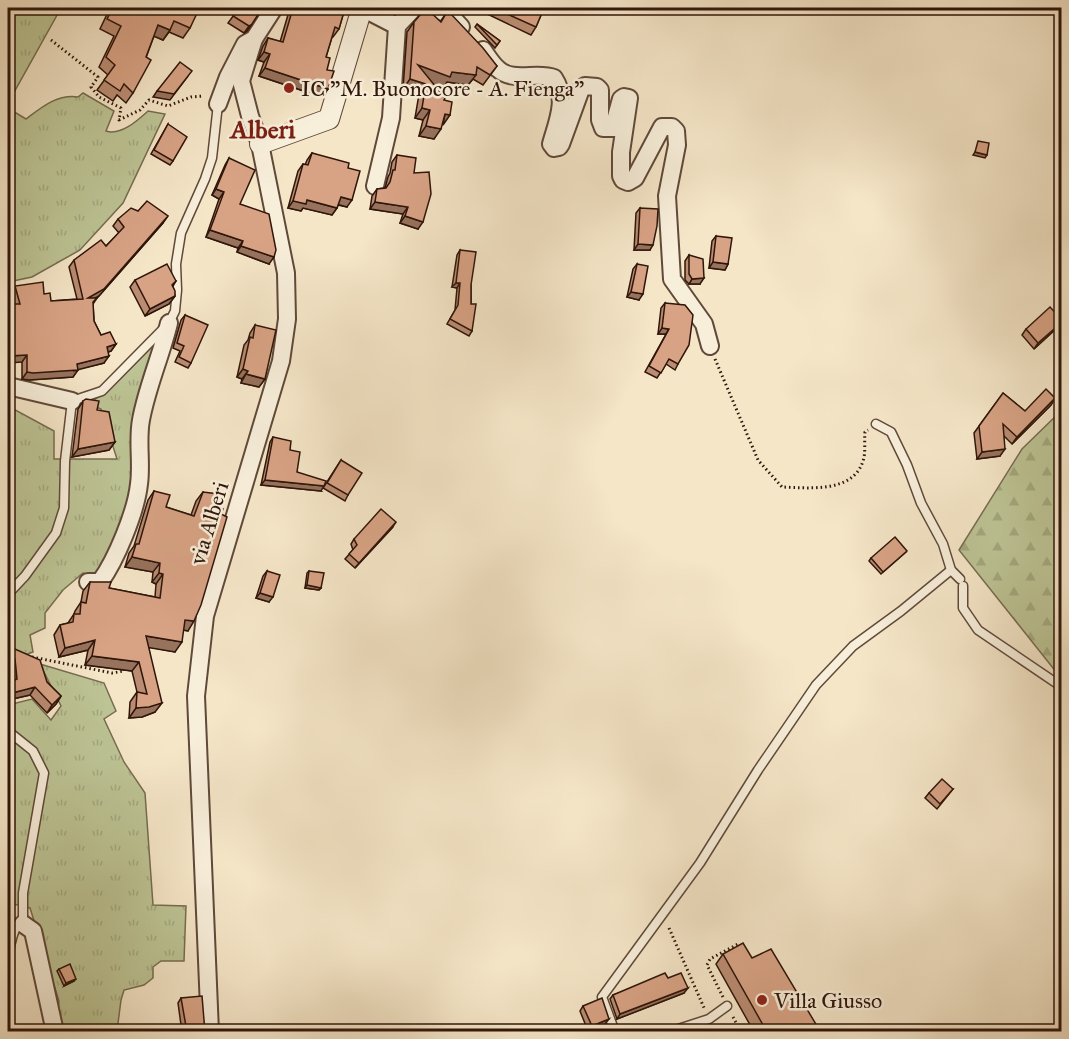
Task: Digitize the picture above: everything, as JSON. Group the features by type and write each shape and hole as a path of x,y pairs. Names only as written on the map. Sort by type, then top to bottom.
{"street":[{"name":"via Alberi","path":"210,1032 196,696 205,616 281,361 287,319 286,273 260,144 250,116 242,81 254,39 274,8"},
{"path":"260,144 329,119 362,8 397,26"},
{"path":"375,186 391,118 397,26 414,8"},
{"path":"433,8 450,15 484,51 497,69 506,75 547,75 554,78 561,97 561,109 551,144 554,148 561,144 581,89 591,85 600,90 600,120 603,128 613,128 621,99 629,98 621,152 621,176 622,180 627,183 635,178 662,127 672,127 676,131 677,145 667,196 672,279 704,324 710,346"},
{"name":"via Alberi","path":"219,100 245,44 254,39"},
{"path":"88,582 100,582 125,535 139,485 140,425 144,403 169,323"},
{"path":"8,386 72,401"},
{"path":"23,924 33,931 55,1032"}],"lane":[{"name":"via Alberi","path":"72,401 102,391 169,323 175,311 176,264 181,234 206,179 212,158 219,100"},
{"path":"8,594 25,576 57,533 64,508 65,461 72,401"},
{"path":"876,424 891,432 907,465 921,504 943,544 951,570 961,582 963,608 978,630 1062,687"},
{"path":"615,1032 602,997 700,863 758,770 816,685 853,646 951,570"},
{"path":"8,731 33,751 44,774 23,893 23,924 16,927 12,936 8,961 8,1032"},
{"path":"669,1032 709,1019 727,1006"}],"path":[{"path":"51,40 98,77 91,87 99,97 121,108 119,120 140,110 149,100 168,106 191,97 219,100"},
{"path":"710,346 758,460 782,488 837,485 853,479 863,461 865,432 876,424"},
{"path":"8,503 8,515"},
{"path":"30,657 112,673 124,671 124,659"},
{"path":"669,928 709,1019"},
{"path":"740,943 711,959 707,965 741,1032"}],"green space":[{"path":"8,8 61,8 8,103"},
{"path":"83,93 114,111 106,131 123,129 148,111 165,114 123,203 80,250 32,277 8,282 8,108 26,119 50,102 63,97 78,97"},
{"path":"161,336 136,484 99,577 83,573 63,590 45,613 45,628 30,635 33,652 17,658 8,652 8,406 54,431 54,459 117,459 101,409 89,404 106,391"},
{"path":"1061,411 1061,678 959,550 1022,449"},
{"path":"40,664 104,683 116,711 104,719 124,762 145,793 153,905 186,906 184,961 161,961 153,967 153,978 144,985 124,990 117,1031 63,1031 58,1011 59,1001 30,908 10,903 8,907 8,705 32,699 51,720 61,706"}],"building":[{"path":"113,8 199,9 190,28 174,21 170,30 158,25 146,57 151,60 133,93 124,84 120,91 104,80 115,65 106,57 121,26 107,19"},
{"path":"239,8 262,8 249,26 233,16"},
{"path":"293,8 345,8 339,29 335,27 326,57 330,58 327,70 334,71 328,89 265,68 270,54 264,52 268,38 283,42"},
{"path":"426,8 441,22 447,12 451,14 497,66 490,75 477,67 476,75 452,72 450,77 418,65 445,98 444,100 452,102 450,115 445,114 441,129 426,126 430,110 422,108 426,84 410,79 414,22"},
{"path":"494,8 544,8 536,27"},
{"path":"477,24 500,41 497,45"},
{"path":"180,62 192,71 174,94 157,91"},
{"path":"168,124 187,137 173,161 154,150"},
{"path":"978,141 989,143 987,155 975,152"},
{"path":"312,153 349,163 348,168 360,171 352,200 341,197 337,208 307,200 306,204 293,201 303,164 308,165"},
{"path":"397,155 416,158 414,173 429,172 431,194 423,222 405,216 408,207 375,202 377,189 386,188 390,182 393,170 395,170"},
{"path":"229,158 255,170 240,204 269,214 276,250 274,257 241,246 243,241 210,230 224,192 216,189"},
{"path":"147,201 168,216 104,289 88,298 97,298 93,302 94,321 101,335 110,332 116,344 107,347 109,356 77,364 78,370 27,372 27,355 8,356 8,304 20,304 15,286 43,282 44,294 50,293 51,301 83,299 74,260 101,240 106,246 124,227 118,219 131,208 138,211"},
{"path":"640,208 658,209 653,245 638,244"},
{"path":"716,236 732,238 728,264 713,262"},
{"path":"460,250 476,252 471,285 471,304 476,304 472,331 450,319 458,305 460,283 456,283"},
{"path":"689,255 703,259 704,278 692,279 689,274"},
{"path":"167,264 176,281 172,285 175,296 150,309 135,280"},
{"path":"637,264 648,266 643,294 631,292"},
{"path":"665,303 685,305 693,315 689,345 678,364 669,359 661,373 649,366 669,329 662,328"},
{"path":"1050,307 1062,322 1038,343 1026,329"},
{"path":"185,315 208,325 191,363 179,357 184,346 177,343"},
{"path":"255,325 276,330 265,379 246,374 248,371 243,369"},
{"path":"1046,389 1055,398 1017,437 1003,424 1005,449 982,452 979,426 1003,393 1025,411"},
{"path":"86,399 99,401 97,410 109,412 115,442 78,449 83,401"},
{"path":"273,437 291,441 290,450 300,452 297,472 326,481 324,486 265,480"},
{"path":"341,460 362,473 348,495 327,483"},
{"path":"154,491 170,495 166,507 194,516 203,492 219,494 215,506 223,509 221,514 227,517 201,605 194,621 185,620 182,642 146,636 162,703 136,708 137,692 147,694 139,662 92,656 95,640 65,648 60,625 73,622 74,614 80,614 81,602 86,603 90,582 111,582 109,588 160,598 163,574 159,573 160,563 132,557 136,544 139,544"},
{"path":"381,509 396,522 359,563 349,554 357,545 354,539"},
{"path":"895,537 907,551 883,572 871,558"},
{"path":"267,571 280,575 273,597 260,593"},
{"path":"309,571 324,573 321,588 307,585"},
{"path":"8,646 40,660 47,682 61,696 52,705 35,687 12,693 8,683 17,679 15,659 8,658"},
{"path":"942,779 953,789 940,804 929,793"},
{"name":"Villa Giusso","path":"743,943 752,958 771,949 820,1031 767,1032 723,954"},
{"path":"70,964 76,979 66,983 59,969"},
{"path":"665,973 668,978 681,973 688,988 620,1014 613,995"},
{"path":"202,996 205,1032 187,1032 181,998"},
{"path":"602,998 609,1019 592,1026 583,1006"}],"place":[{"name":"IC \"M. Buonocore - A. Fienga\"","path":"289,88"},
{"name":"Villa Giusso","path":"762,1000"}],"district":[{"name":"Alberi","path":"263,129"}]}
